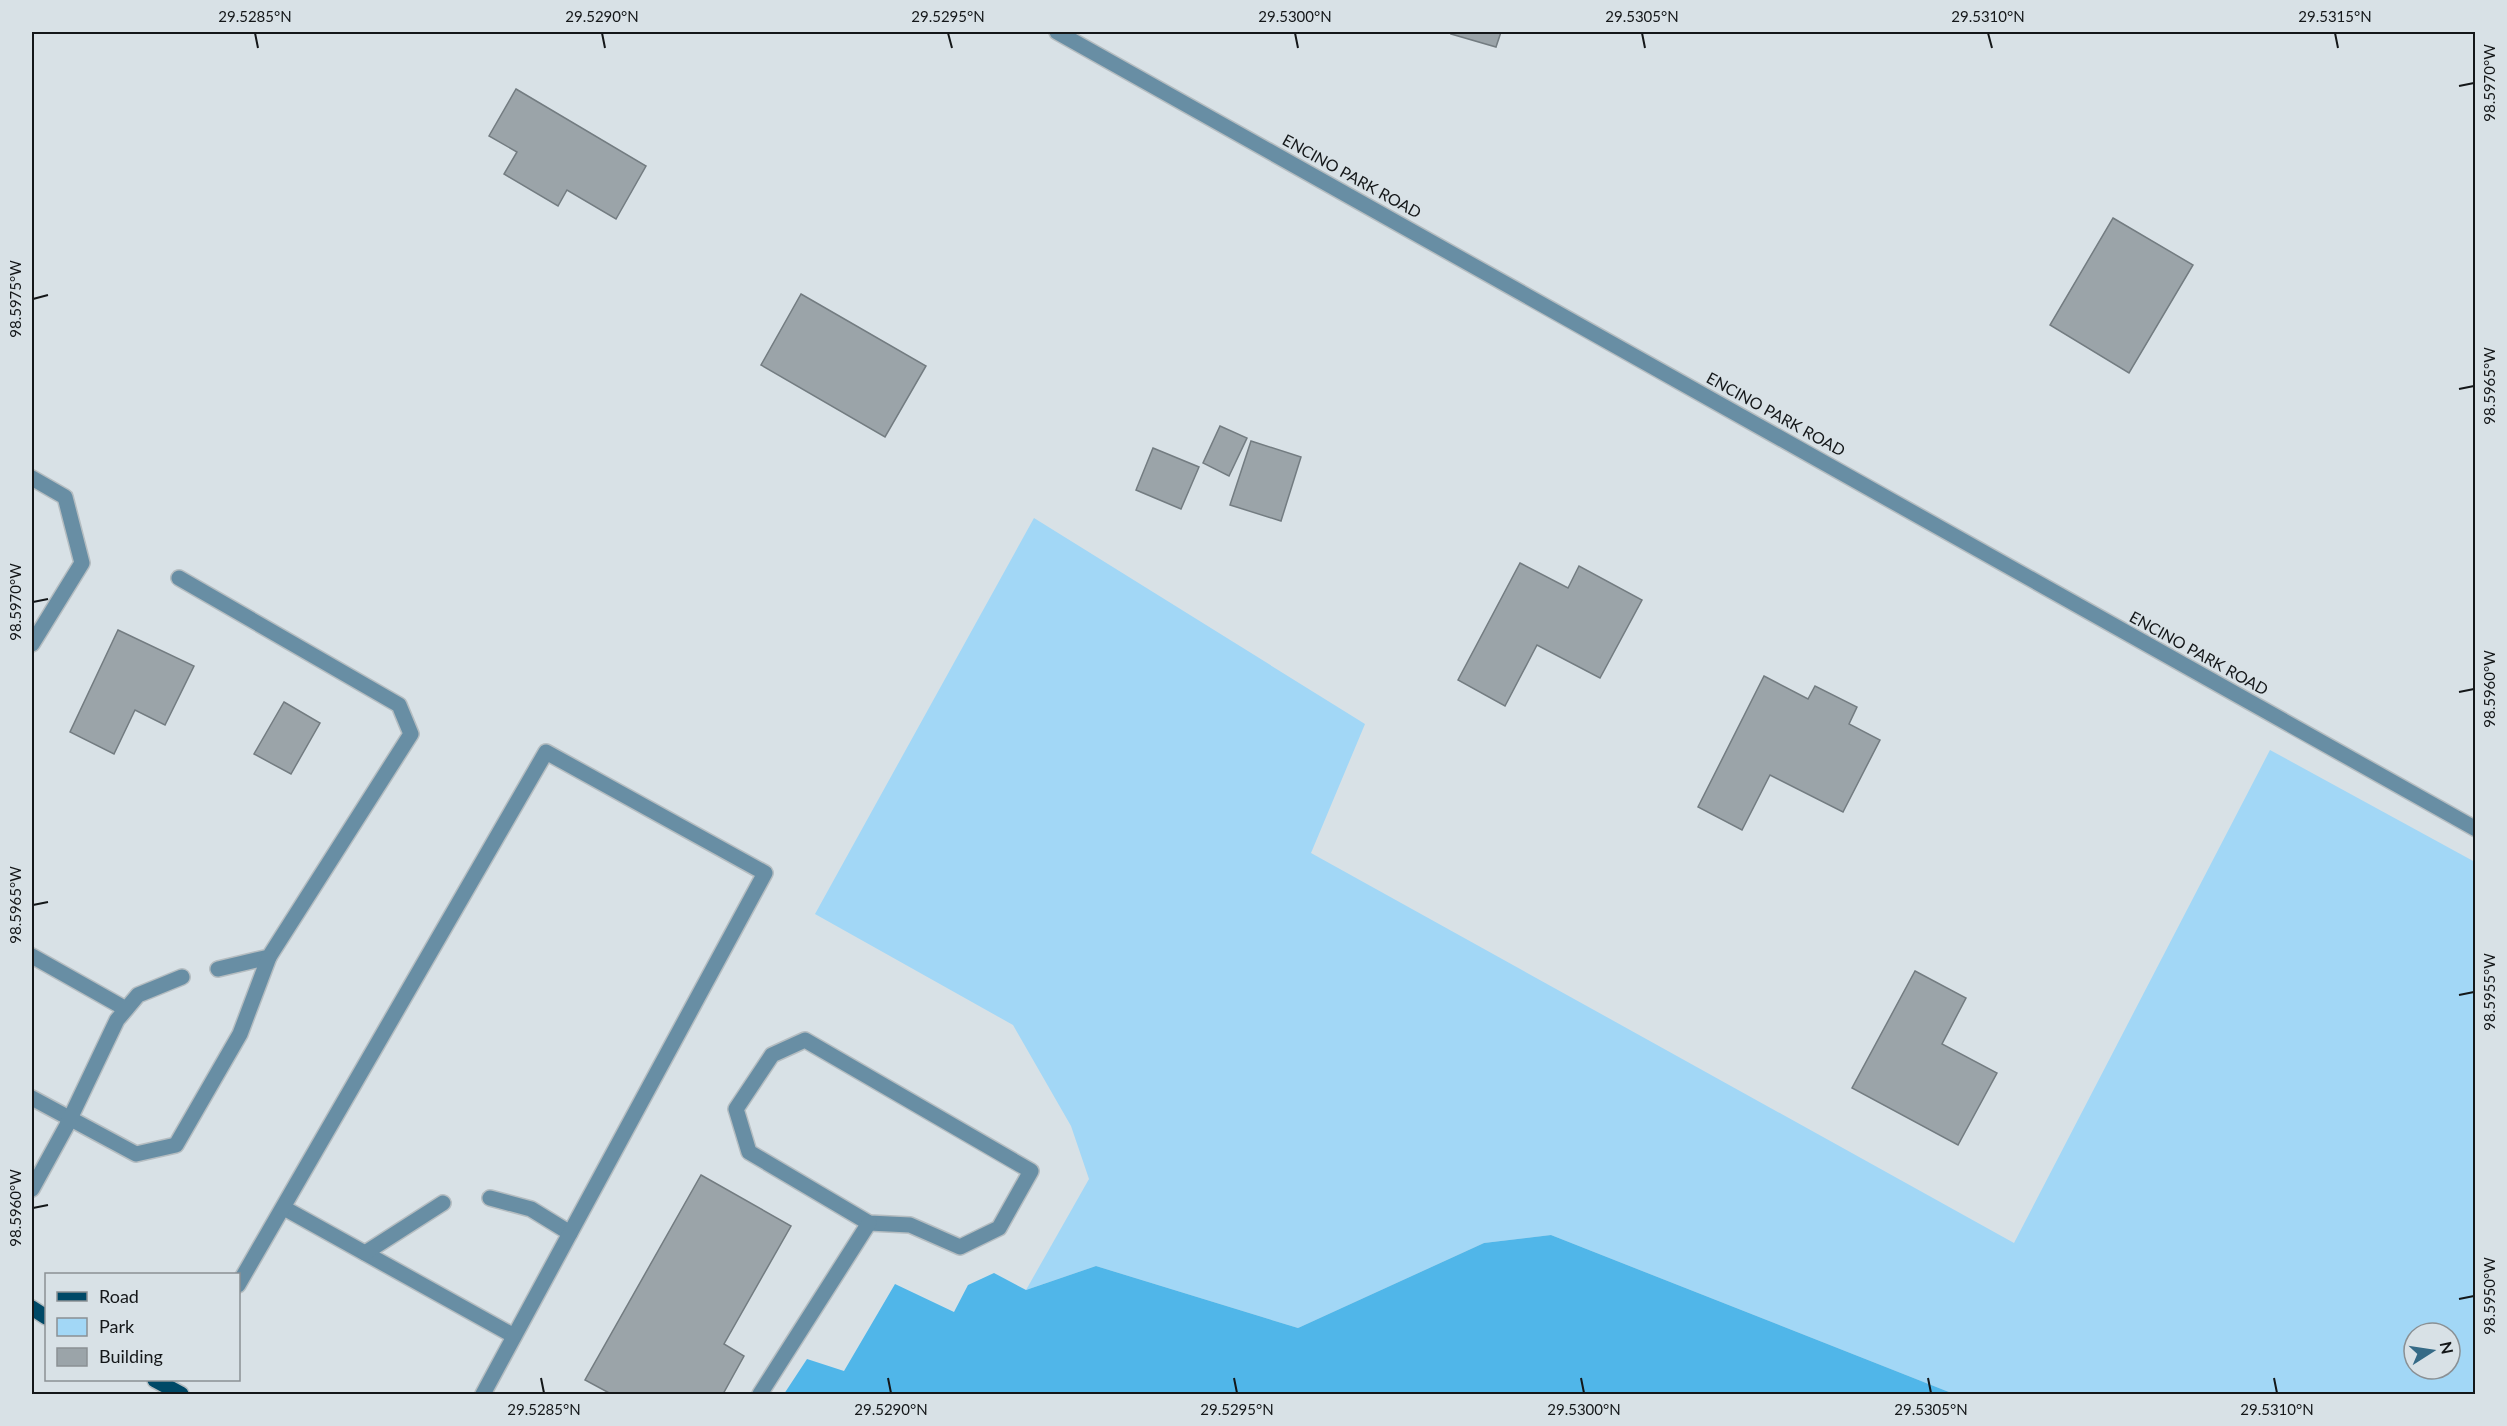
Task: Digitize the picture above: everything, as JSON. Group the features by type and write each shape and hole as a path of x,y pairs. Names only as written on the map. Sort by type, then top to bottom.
{"main road":[{"path":"32,1308 45,1316"},
{"path":"158,1381 179,1388"}],"street":[{"name":"ENCINO PARK ROAD","path":"1058,32 2475,830"},
{"path":"32,478 65,497 82,563 37,628 32,644"},
{"path":"32,1098 135,1154 176,1146 240,1034 269,957 411,734 399,705 179,578"},
{"path":"240,1282 546,752 765,873 483,1395"},
{"path":"32,956 126,1009"},
{"path":"218,969 269,957"},
{"path":"32,1190 117,1020 138,995 182,977"},
{"path":"805,1040 1031,1171 999,1228 960,1247 910,1225 869,1222 749,1152 736,1110 772,1055 805,1040"},
{"path":"490,1198 531,1209 570,1233"},
{"path":"365,1253 443,1203"},
{"path":"284,1208 514,1336"},
{"path":"760,1395 869,1222"}],"green space":[{"path":"1034,518 1365,724 1311,853 2014,1243 2270,750 2475,862 2475,1394 1954,1394 1551,1235 1484,1243 1298,1328 1096,1266 1026,1290 1089,1179 1071,1126 1013,1025 815,914"}],"shaded area":[{"path":"1551,1235 1954,1394 784,1394 807,1359 844,1371 895,1284 954,1312 968,1285 994,1273 1026,1290 1096,1266 1298,1328 1484,1243"}],"building":[{"path":"1452,32 1501,32 1496,47 1451,34"},
{"path":"516,89 646,166 616,219 567,190 558,206 504,174 517,152 489,136"},
{"path":"2113,218 2193,265 2129,373 2050,325"},
{"path":"801,294 926,366 885,437 761,365"},
{"path":"1220,426 1247,438 1229,476 1203,463"},
{"path":"1251,441 1301,457 1281,521 1230,505"},
{"path":"1153,448 1199,467 1181,509 1136,490"},
{"path":"1520,563 1568,588 1579,566 1642,600 1600,678 1537,645 1505,706 1458,680"},
{"path":"118,630 194,666 165,725 135,710 114,754 70,732"},
{"path":"1764,676 1808,699 1815,686 1857,707 1849,724 1880,740 1843,812 1770,775 1742,830 1698,807"},
{"path":"284,702 320,723 291,774 254,754"},
{"path":"1915,971 1966,998 1942,1044 1997,1073 1958,1145 1852,1088"},
{"path":"701,1175 791,1226 724,1344 744,1356 723,1394 611,1394 585,1380"}]}
